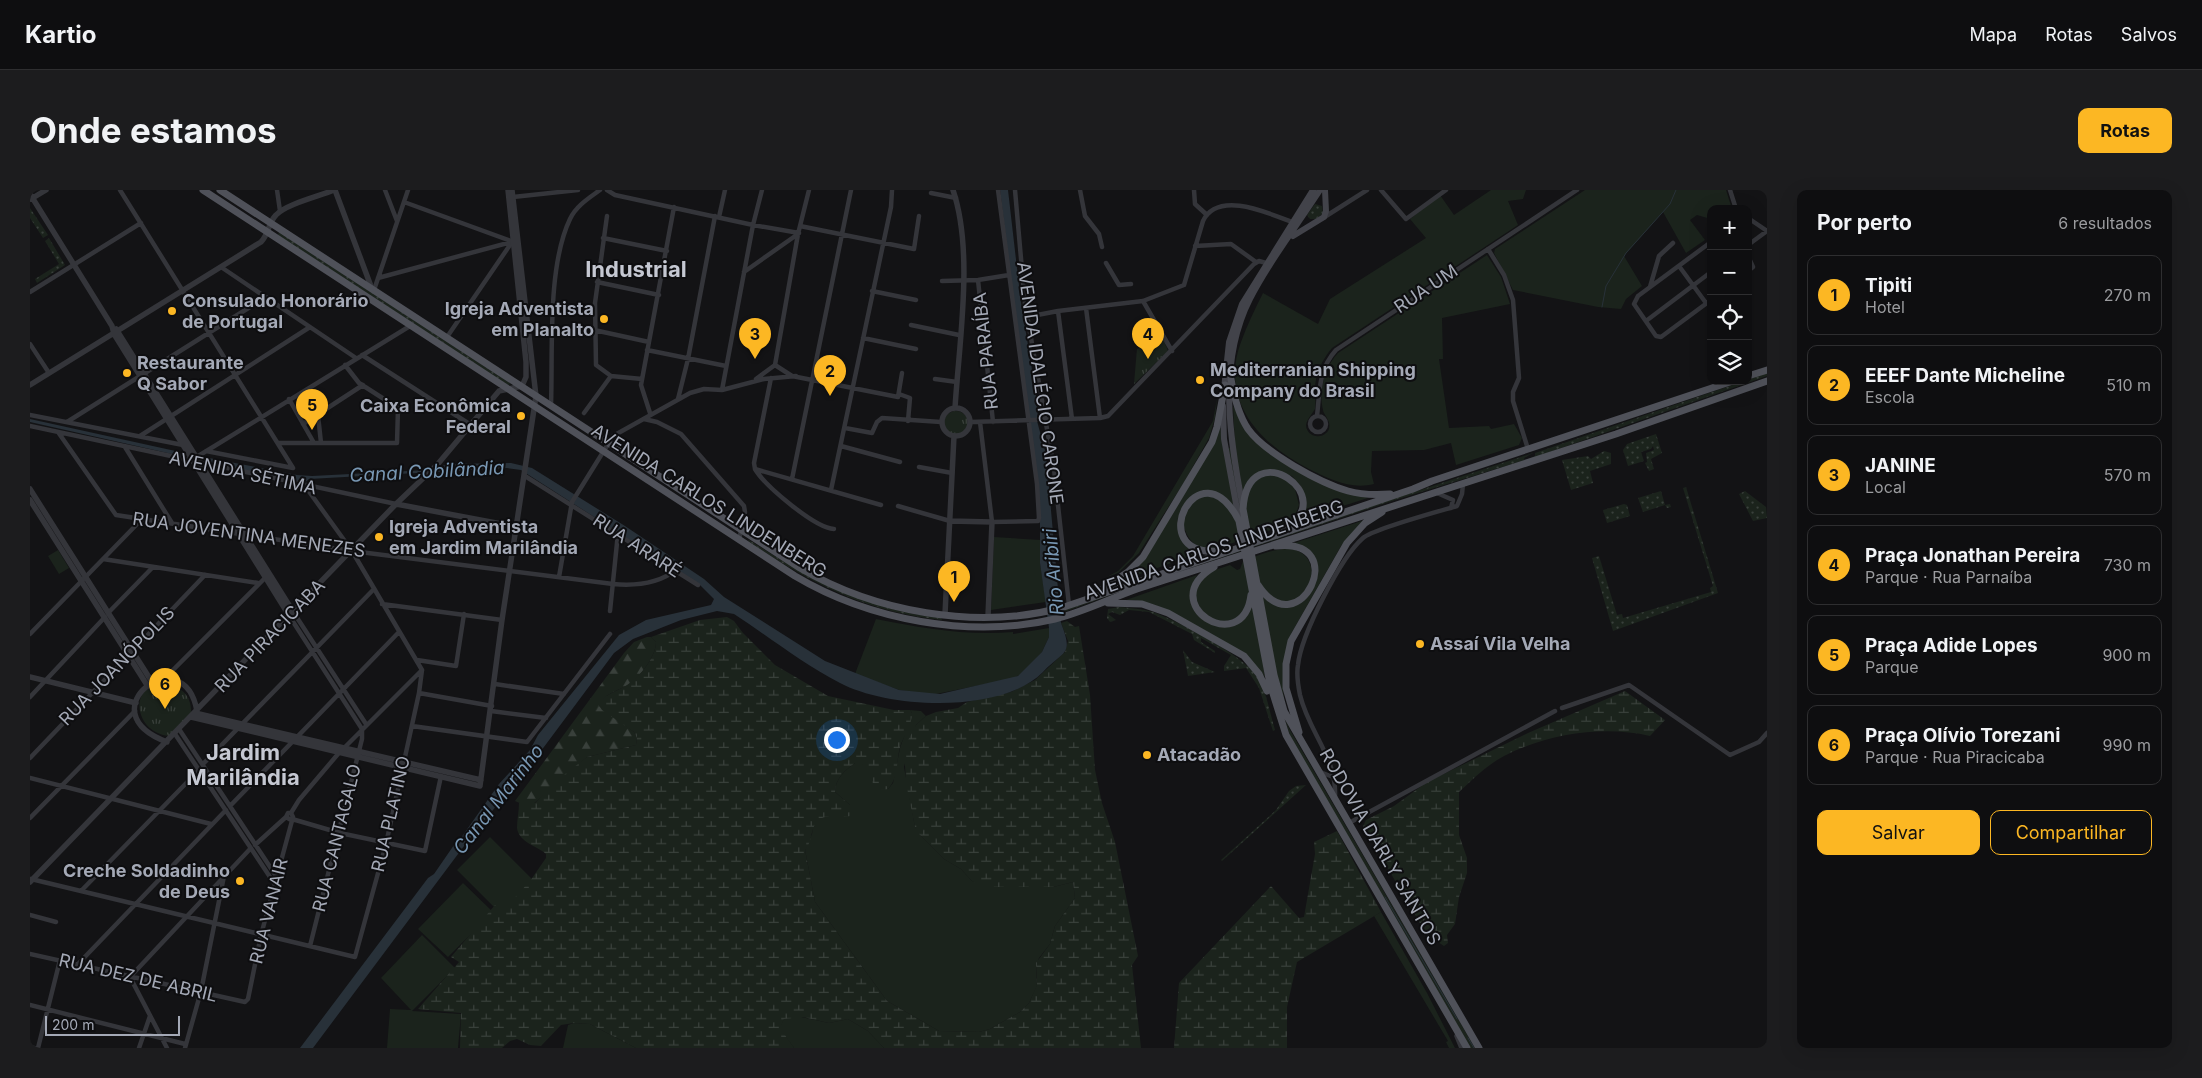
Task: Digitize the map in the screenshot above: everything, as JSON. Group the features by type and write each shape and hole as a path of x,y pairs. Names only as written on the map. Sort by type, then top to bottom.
{"main road":[{"name":"AVENIDA CARLOS LINDENBERG","path":"203,190 801,580 846,601 893,616 944,624 994,625 1046,621 1066,616 1131,591 1436,493 1767,381"},
{"name":"AVENIDA CARLOS LINDENBERG","path":"220,190 806,571 849,592 895,606 945,614 988,616 1045,611 1066,606 1721,385"},
{"path":"1267,655 1243,509 1223,420 1228,349 1235,322 1246,296 1313,190"},
{"path":"1227,560 1206,572 1198,580 1193,594 1197,610 1202,617 1212,623 1222,625 1233,622 1247,610 1254,585 1239,521 1229,448 1231,379 1235,345 1246,309 1320,190"},
{"path":"1286,243 1298,232 1322,218 1326,213 1325,190"},
{"path":"1304,204 1313,202 1325,205"},
{"path":"1752,375 1767,370"},
{"path":"1231,379 1236,404 1244,423 1256,440 1272,453 1347,491 1375,495 1406,492"},
{"path":"1085,599 1128,572 1150,546 1212,442 1217,427 1225,385"},
{"path":"516,394 522,386"},
{"path":"1243,509 1245,494 1252,481 1261,475 1283,474 1295,482 1300,492 1302,506 1298,516 1291,524 1260,540"},
{"path":"1228,550 1207,552 1192,546 1183,536 1180,519 1185,507 1192,499 1201,495 1211,494 1221,497 1229,503 1239,521"},
{"path":"1307,751 1292,712 1286,688 1286,664 1292,641 1351,538 1370,519 1398,504"},
{"path":"1254,585 1269,598 1288,603 1306,596 1313,586 1315,578 1311,560 1300,549 1289,545 1262,548"},
{"path":"1092,607 1128,602 1155,608 1235,650 1248,660 1262,678 1278,722 1286,735"},
{"path":"944,624 945,614"},
{"name":"RODOVIA DARLY SANTOS","path":"1267,655 1284,711 1479,1048"},
{"name":"RODOVIA DARLY SANTOS","path":"1267,655 1273,699 1286,735 1467,1048"}],"street":[{"path":"46,190 31,198 243,534 338,695 362,729"},
{"path":"120,190 293,468 206,451"},
{"path":"277,190 280,211"},
{"path":"30,385 261,242 270,222 280,211 335,190 373,290"},
{"path":"385,190 397,222"},
{"path":"373,290 408,190"},
{"path":"501,190 510,192 578,190"},
{"path":"551,405 552,314 562,245 574,214 600,190"},
{"path":"607,190 616,195 753,225 799,233"},
{"path":"678,399 717,217 725,190"},
{"path":"722,390 753,225 762,190"},
{"path":"750,383 775,365 800,226 809,190"},
{"path":"792,479 851,190"},
{"path":"831,490 891,207 892,190"},
{"path":"953,190 963,238 963,281 956,408"},
{"path":"898,506 950,521 1036,522 1040,518 998,190"},
{"name":"AVENIDA IDALÉCIO CARONE","path":"1014,190 1027,318 1054,469 1066,606"},
{"path":"1080,190 1085,216 1099,234 1102,247"},
{"path":"1194,190 1195,204 1207,215"},
{"path":"1322,218 1367,190"},
{"path":"1382,190 1406,219 1446,190"},
{"name":"RUA UM","path":"1317,416 1322,370 1336,350 1577,190"},
{"path":"1730,190 1735,205"},
{"path":"507,388 522,386 526,374 510,192"},
{"path":"930,193 956,198"},
{"path":"404,202 515,241"},
{"path":"1027,318 1058,311 1143,301 1186,284 1195,246 1207,215 1220,206 1240,205 1292,222"},
{"path":"1325,205 1342,206"},
{"path":"650,413 642,392 642,379 674,207"},
{"path":"607,216 597,282 594,330 596,365 611,376 642,379"},
{"path":"800,226 914,249 919,216"},
{"path":"1752,221 1767,231 1752,242"},
{"path":"30,292 141,223"},
{"path":"744,272 799,233"},
{"path":"603,238 667,251"},
{"path":"378,278 515,241"},
{"path":"447,337 515,241"},
{"path":"167,742 144,729 138,721 135,711 138,695 150,683 164,679 174,681 185,689 193,699 194,714 292,743 338,754 358,755 480,783 492,709 502,620 536,396 515,241"},
{"path":"1195,246 1228,243 1256,262 1266,263"},
{"path":"1650,286 1659,256 1673,244"},
{"path":"1707,245 1650,286 1635,299 1635,307 1656,336 1664,336 1707,304"},
{"path":"1488,249 1504,275 1513,300 1518,378 1513,392 1513,401 1528,449"},
{"path":"1086,308 1100,418 1111,413 1256,262"},
{"path":"1106,263 1119,284 1131,284"},
{"path":"1679,266 1707,300"},
{"path":"221,267 356,358"},
{"name":"RUA PARAÍBA","path":"942,281 978,280 1009,275"},
{"path":"1646,321 1707,275"},
{"name":"RUA PARAÍBA","path":"978,280 993,422"},
{"path":"597,282 659,295"},
{"path":"872,291 916,300"},
{"path":"67,422 266,297"},
{"path":"1143,301 1172,351"},
{"path":"1058,311 1072,419"},
{"path":"911,325 960,335"},
{"path":"140,436 310,326"},
{"path":"195,460 206,451 289,399 410,326"},
{"path":"594,330 649,342"},
{"path":"863,338 916,349"},
{"path":"30,344 49,373"},
{"path":"647,350 726,366"},
{"path":"362,355 471,425"},
{"path":"279,443 397,443 398,408 363,385 345,365"},
{"path":"775,365 784,375"},
{"path":"765,373 768,378 754,463 755,469 802,513 824,527 834,529"},
{"path":"560,577 572,503 576,494 613,436 644,419 650,413 704,389 722,390 784,375 813,379 898,397 902,373"},
{"path":"584,414 611,376"},
{"path":"935,379 957,382"},
{"path":"303,424 363,385"},
{"name":"RUA PIRACICABA","path":"31,880 292,615 396,504 436,467 499,392 507,388"},
{"path":"899,394 910,398 908,421"},
{"path":"289,399 314,443"},
{"path":"956,408 966,412 970,422 966,432 954,436 945,432 941,422 945,412 956,408"},
{"path":"30,415 183,445"},
{"path":"318,415 321,443"},
{"path":"169,417 183,445 195,460 235,532 264,578 316,648 366,724"},
{"name":"RUA PARAÍBA","path":"970,422 1100,418"},
{"path":"644,419 657,422 681,434 744,506 746,512 743,531 739,540"},
{"path":"845,428 872,433 879,420 941,422"},
{"path":"980,422 992,522 988,616"},
{"name":"AVENIDA SÉTIMA","path":"30,426 195,460 305,486 517,527"},
{"name":"RUA JOVENTINA MENEZES","path":"58,432 116,515 352,551 627,586 668,577 676,570"},
{"path":"945,614 954,436"},
{"path":"841,446 900,462"},
{"path":"125,447 172,523"},
{"path":"918,467 952,473"},
{"path":"755,469 881,506"},
{"name":"RUA ARARÉ","path":"525,475 572,503 698,585"},
{"path":"1335,798 1334,773 1308,722 1297,681 1299,658 1308,630 1343,564 1364,537 1451,508 1460,503 1463,484"},
{"path":"255,845 290,817 299,800 338,754 422,670 373,590 352,551 305,486"},
{"path":"30,489 31,498 150,683"},
{"path":"1436,493 1453,500 1451,508"},
{"path":"30,634 142,519"},
{"path":"610,611 618,533"},
{"path":"103,559 258,583"},
{"path":"30,697 153,567"},
{"name":"RUA JOANÓPOLIS","path":"30,758 130,651 205,576"},
{"path":"164,679 264,578"},
{"path":"203,764 373,590"},
{"path":"382,604 502,620"},
{"path":"417,660 456,666 464,614"},
{"path":"78,964 211,824 399,632"},
{"path":"412,726 487,738 527,742 610,634"},
{"name":"RUA PLATINO","path":"310,946 356,957 386,844 419,694 422,670"},
{"path":"30,677 136,703"},
{"path":"495,684 564,694"},
{"path":"1562,708 1629,685 1730,755 1735,755 1759,742 1767,733"},
{"path":"419,694 546,718"},
{"path":"30,818 135,711"},
{"path":"1349,824 1555,711"},
{"path":"239,727 297,737 344,748 358,755"},
{"name":"RUA CANTAGALO","path":"310,946 340,833 362,729"},
{"path":"177,731 203,764 250,849 274,883"},
{"path":"177,731 199,770 276,876"},
{"path":"81,891 199,770"},
{"path":"1319,771 1332,777 1334,773"},
{"path":"290,817 340,833 425,851 442,774"},
{"path":"30,778 211,824"},
{"name":"RUA VANAIR","path":"245,1002 248,999 261,935 290,817"},
{"path":"167,1048 130,977 224,874 250,849"},
{"path":"30,1004 185,1046 201,992 224,874"},
{"path":"31,880 310,946"},
{"path":"30,915 56,922"},
{"name":"RUA DEZ DE ABRIL","path":"30,954 245,1002"},
{"path":"38,1048 60,960"},
{"path":"139,1048 150,1016"},
{"path":"1452,1022 1462,1048"},
{"path":"30,1047 34,1048"}],"green space":[{"path":"1491,190 1526,190 1523,199 1508,201 1518,225 1332,348 1322,362 1318,373 1315,384 1315,409 1306,425 1310,434 1317,436 1323,435 1329,430 1328,419 1323,411 1321,395 1326,372 1338,353 1487,255 1501,277 1510,304 1442,318 1443,359 1439,359 1449,428 1489,426 1491,429 1514,424 1522,438 1519,445 1456,465 1451,443 1424,450 1372,451 1371,472 1374,484 1357,486 1332,480 1317,473 1291,459 1275,447 1248,418 1240,402 1235,383 1236,363 1241,342 1263,293 1318,324 1330,299 1426,238 1410,219 1440,195 1454,215"},
{"path":"1585,190 1726,190 1731,205 1707,205 1707,218 1697,215 1690,220 1705,240 1686,253 1663,212 1624,256 1642,286 1626,299 1621,309 1598,307 1513,290 1494,253 1495,249"},
{"path":"1315,204 1322,206 1323,213 1316,219 1310,219 1307,215"},
{"path":"30,208 48,235 43,238 30,218"},
{"path":"279,232 511,384 508,385 278,235"},
{"path":"49,238 65,265 37,283 35,279 59,264 45,241"},
{"path":"1163,339 1168,351 1134,384 1137,349"},
{"path":"1767,373 1767,376 1752,381 1752,378"},
{"path":"1732,385 1741,385 1527,460 1535,456 1535,453"},
{"path":"1217,398 1215,418 1209,438 1183,484 1139,553 1118,573 1107,577 1118,571 1133,556 1213,421"},
{"path":"1233,406 1250,436 1269,454 1368,498 1299,520 1302,488 1292,476 1273,471 1294,485 1299,505 1295,516 1283,526 1265,532 1259,527 1255,528 1253,536 1220,547 1210,548 1201,547 1193,542 1187,534 1182,520 1178,519 1178,530 1183,540 1200,553 1123,580 1135,569 1220,425 1223,449 1235,447"},
{"path":"956,411 961,412 967,418 967,428 961,434 956,435 951,434 945,428 944,423 945,418 951,412"},
{"path":"1656,434 1662,453 1651,459 1654,469 1649,471 1645,463 1647,462 1646,453 1654,450 1653,446 1651,449 1641,452 1644,461 1628,466 1623,450 1627,444"},
{"path":"1604,451 1611,453 1611,464 1590,471 1593,483 1571,490 1562,460 1588,456 1591,459"},
{"path":"1533,453 1524,458 1525,460 1395,500 1136,586 1061,613 1063,612 1061,611 1159,576"},
{"path":"1686,487 1718,593 1613,631 1592,558 1599,556 1617,615 1622,614 1623,618 1711,592 1710,588 1713,586 1683,488"},
{"path":"1661,491 1665,505 1643,512 1638,498"},
{"path":"1745,491 1766,507 1767,518 1753,521 1739,494"},
{"path":"1624,504 1627,505 1630,516 1607,523 1603,510"},
{"path":"1365,520 1341,546 1291,634 1283,685 1284,700 1262,657 1265,677 1246,655 1135,600 1126,600 1197,575 1191,591 1194,611 1196,588 1209,572 1230,565 1237,570 1240,569 1243,561 1276,550 1285,549 1301,552 1307,558 1313,577 1317,578 1317,566 1294,543"},
{"path":"994,537 1041,540 1040,563 1046,602 991,610"},
{"path":"749,540 795,568 840,591 888,608 941,618 942,620 888,610 840,593 817,583"},
{"path":"58,550 69,568 59,574 48,556"},
{"path":"1119,607 1149,611 1163,616 1207,638 1247,665 1262,686 1275,730 1273,731 1259,688 1246,668 1224,671 1224,666 1231,655 1201,638 1201,642 1215,651 1215,653 1194,640 1192,634 1149,612 1129,610 1120,615 1112,612 1108,614 1116,620 1110,622 1107,618 1108,609"},
{"path":"727,617 734,621 743,633 775,665 828,696 894,710 910,710 912,713 900,747 897,769 892,784 888,789 881,790 873,783 862,764 855,763 851,766 844,772 835,787 835,792 850,805 850,816 828,816 820,819 814,827 805,850 815,902 887,1001 939,1031 979,1032 990,1029 1020,1012 1029,1003 1037,985 1036,963 1050,944 1055,926 1075,898 1073,882 1053,887 995,887 981,885 972,881 961,869 944,859 917,832 915,827 906,783 904,748 916,725 926,716 958,708 967,702 1011,692 1035,680 1065,652 1068,641 1061,623 1067,621 1075,627 1079,626 1090,695 1095,770 1102,803 1115,842 1138,956 1132,965 1141,1048 884,1048 868,1031 848,1019 829,1023 803,1017 784,1019 780,1028 794,1048 636,1048 590,1024 574,1023 561,1025 541,1046 530,1045 517,1039 510,1041 502,1048 460,1048 461,1013 418,1009 459,962 451,957 495,905 502,912 530,881 546,858 546,854 543,851 525,841 518,833 519,803 535,803 555,782 587,757 636,745 637,738 634,732 602,710 598,704 605,697 627,685 644,670 654,653 656,642 651,637 700,620"},
{"path":"876,619 927,628 979,633 1013,632 1013,634 1049,628 1049,637 1042,652 1024,673 1011,679 931,695 899,690 855,674"},
{"path":"651,637 656,642 654,653 647,665 631,683 608,695 601,701 599,706 634,732 637,738 636,745 587,757 532,805 515,801 624,653 634,642"},
{"path":"1183,650 1192,662 1215,672 1188,676"},
{"path":"167,683 177,687 185,694 191,707 191,713 169,736 157,732 148,726 142,717 140,707 141,698 146,690 154,685"},
{"path":"1625,691 1665,720 1650,736 1613,731 1594,732 1557,737 1538,742 1504,756 1480,772 1459,792 1459,835 1467,858 1467,873 1459,897 1455,924 1447,935 1448,943 1444,946 1438,942 1432,931 1424,930 1363,826 1366,820 1394,806 1427,782 1528,733"},
{"path":"910,710 921,711 926,716 916,725 904,767 915,827 921,836 944,859 961,869 972,881 1006,887 1053,887 1073,882 1075,898 1055,926 1050,944 1039,958 1036,968 1037,986 1029,1003 1020,1012 990,1029 979,1032 939,1031 887,1001 815,902 805,850 812,834 813,826 817,820 826,816 834,816 850,805 835,792 835,787 841,775 855,763 862,763 867,771 888,789 893,783 900,748 912,713"},
{"path":"1284,717 1475,1048 1470,1048 1291,739"},
{"path":"1306,785 1221,860 1276,810 1289,791 1296,786"},
{"path":"1337,831 1381,912 1297,962 1287,1007 1287,1048 1174,1048 1179,983 1271,886 1299,918 1304,917 1315,854 1314,842"},
{"path":"490,837 535,882 502,915 457,870"},
{"path":"463,883 493,912 448,957 418,929"},
{"path":"1381,912 1427,993 1455,1048 1449,1048 1446,1042 1448,1041 1374,916"},
{"path":"422,935 455,968 412,1011 461,1014 458,1048 387,1048 390,1009 411,1010 381,978"},
{"path":"797,1016 829,1023 848,1019 868,1031 884,1048 794,1048 779,1028 784,1019"},
{"path":"574,1023 590,1024 636,1048 563,1048 568,1025"}],"water":[{"path":"1000,190 1008,190 1021,303 1038,406 1037,421 1046,454 1061,623 1067,641 1065,652 1025,686 1001,695 974,701 945,703 915,702 861,692 826,676 734,614 717,611 681,620 633,639 614,653 538,755 470,838 313,1048 300,1048 428,878 434,874 454,845 456,845 499,784 530,750 538,735 619,635 646,620 711,605 714,599 700,585 521,470 507,468 309,479 303,484 209,463 209,458 297,475 312,476 427,470 449,464 511,463 532,468 625,526 704,579 724,597 825,661 899,690 940,694 1018,676 1042,652 1049,637 1049,628 1040,563 1040,512"},
{"path":"30,419 180,452 181,456 30,422"}],"waterway":[{"path":"1602,307 1606,286 1626,253 1670,204 1676,190"},
{"path":"1385,897 1457,1019"},
{"path":"1468,1038 1474,1048"}],"place":[{"name":"Consulado Honorário de Portugal","path":"172,311"},
{"name":"Igreja Adventista em Planalto","path":"604,319"},
{"name":"JANINE","path":"755,359"},
{"name":"Praça Jonathan Pereira","path":"1148,359"},
{"name":"Restaurante Q Sabor","path":"127,373"},
{"name":"Mediterranian Shipping Company do Brasil","path":"1200,380"},
{"name":"EEEF Dante Micheline","path":"830,396"},
{"name":"Caixa Econômica Federal","path":"521,416"},
{"name":"Praça Adide Lopes","path":"312,430"},
{"name":"Igreja Adventista em Jardim Marilândia","path":"379,537"},
{"name":"Tipiti","path":"954,602"},
{"name":"Assaí Vila Velha","path":"1420,644"},
{"name":"Praça Olívio Torezani","path":"165,709"},
{"name":"Atacadão","path":"1147,755"},
{"name":"Creche Soldadinho de Deus","path":"240,881"}],"district":[{"name":"Industrial","path":"636,269"},
{"name":"Jardim Marilândia","path":"243,764"}],"water label":[{"name":"Canal Cobilândia","path":"427,471"},
{"name":"Rio Aribiri","path":"1053,572"},
{"name":"Canal Marinho","path":"498,799"}]}
